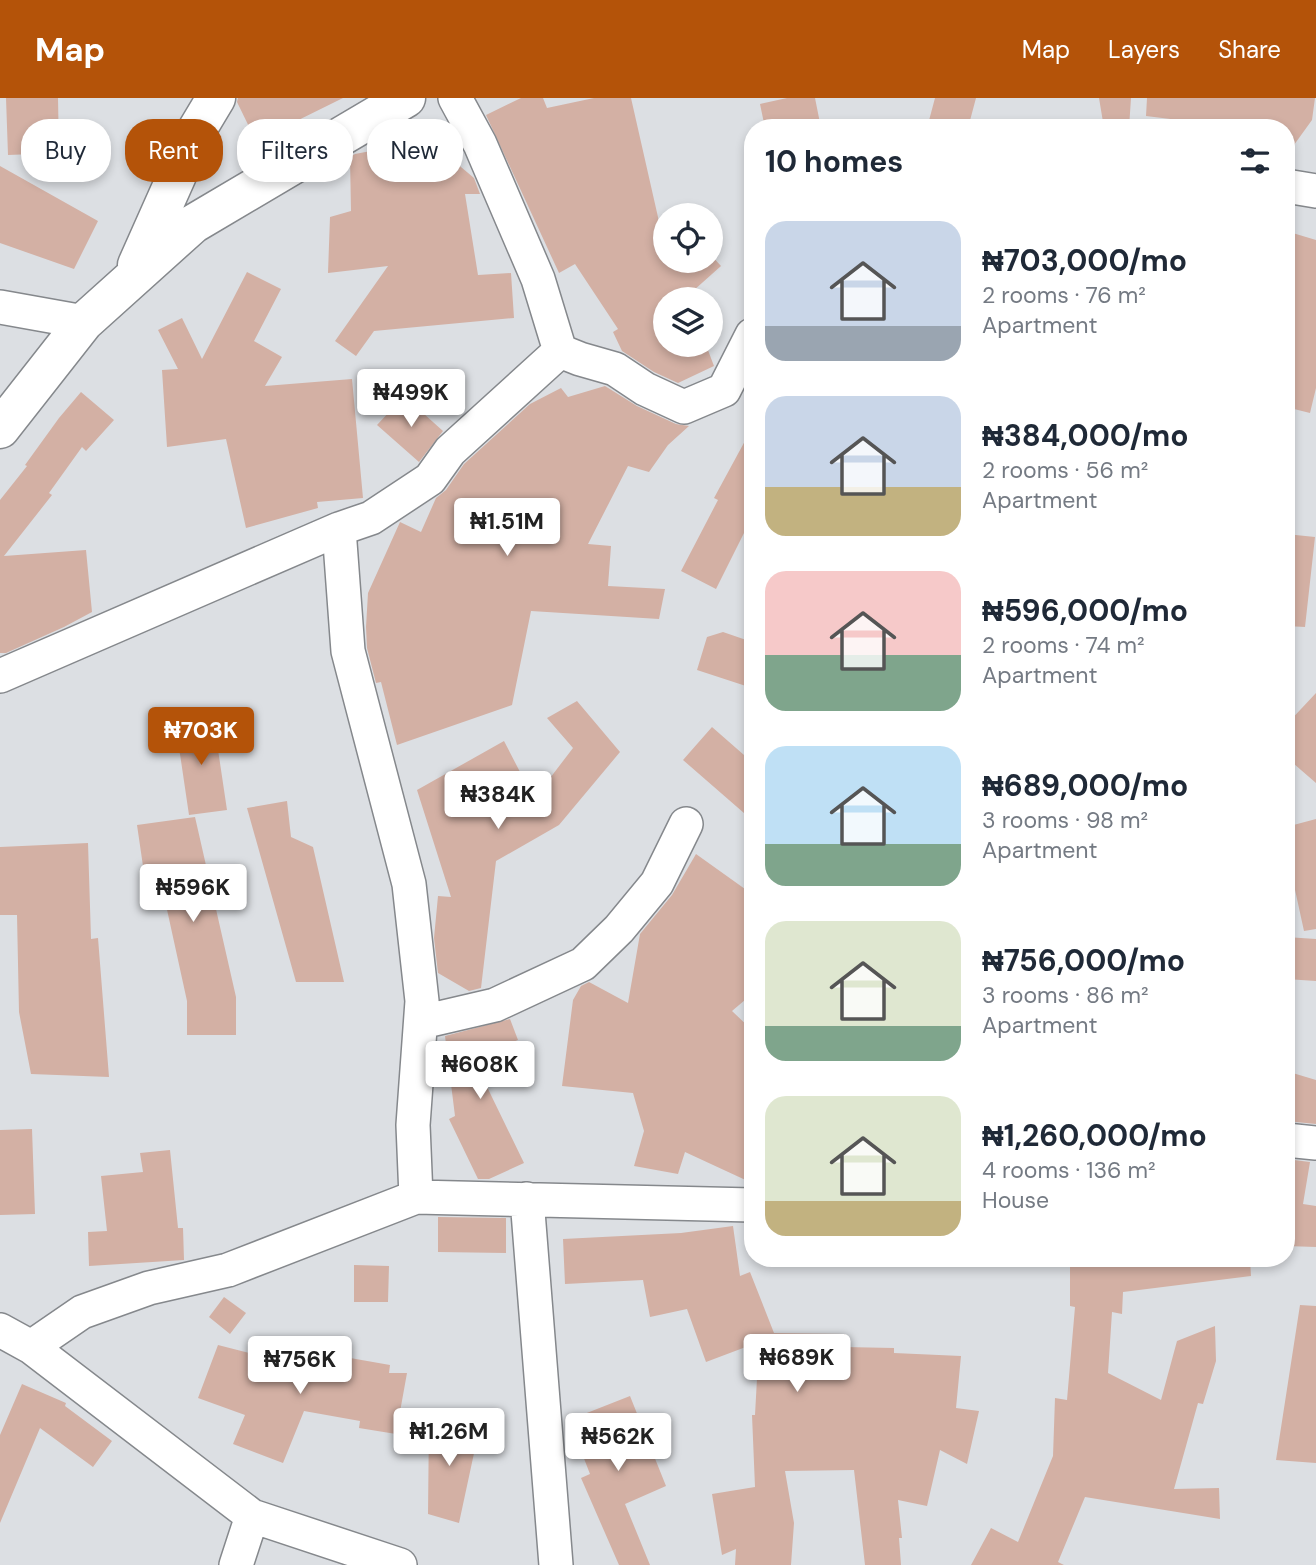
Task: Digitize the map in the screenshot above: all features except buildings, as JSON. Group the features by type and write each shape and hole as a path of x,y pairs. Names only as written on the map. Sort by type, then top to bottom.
{"street":[{"path":"131,280 198,128 216,98"},
{"path":"0,429 84,321 193,224 406,98"},
{"path":"455,98 481,144 534,268 560,351"},
{"path":"1295,188 1316,191"},
{"path":"0,307 84,321"},
{"path":"560,351 615,369 645,389 684,407 724,390 744,351"},
{"path":"0,676 339,529 371,518 430,480 450,451 560,351"},
{"path":"339,529 348,651 409,884 422,1001 414,1125 416,1196"},
{"path":"422,1022 495,1005 583,964 619,929 657,883 686,824"},
{"path":"1295,1141 1316,1143"},
{"path":"31,1347 82,1312 149,1288 228,1270 416,1196 744,1205"},
{"path":"527,1199 556,1565"},
{"path":"0,1330 31,1347 252,1516 400,1565"},
{"path":"236,1565 252,1516"}]}
